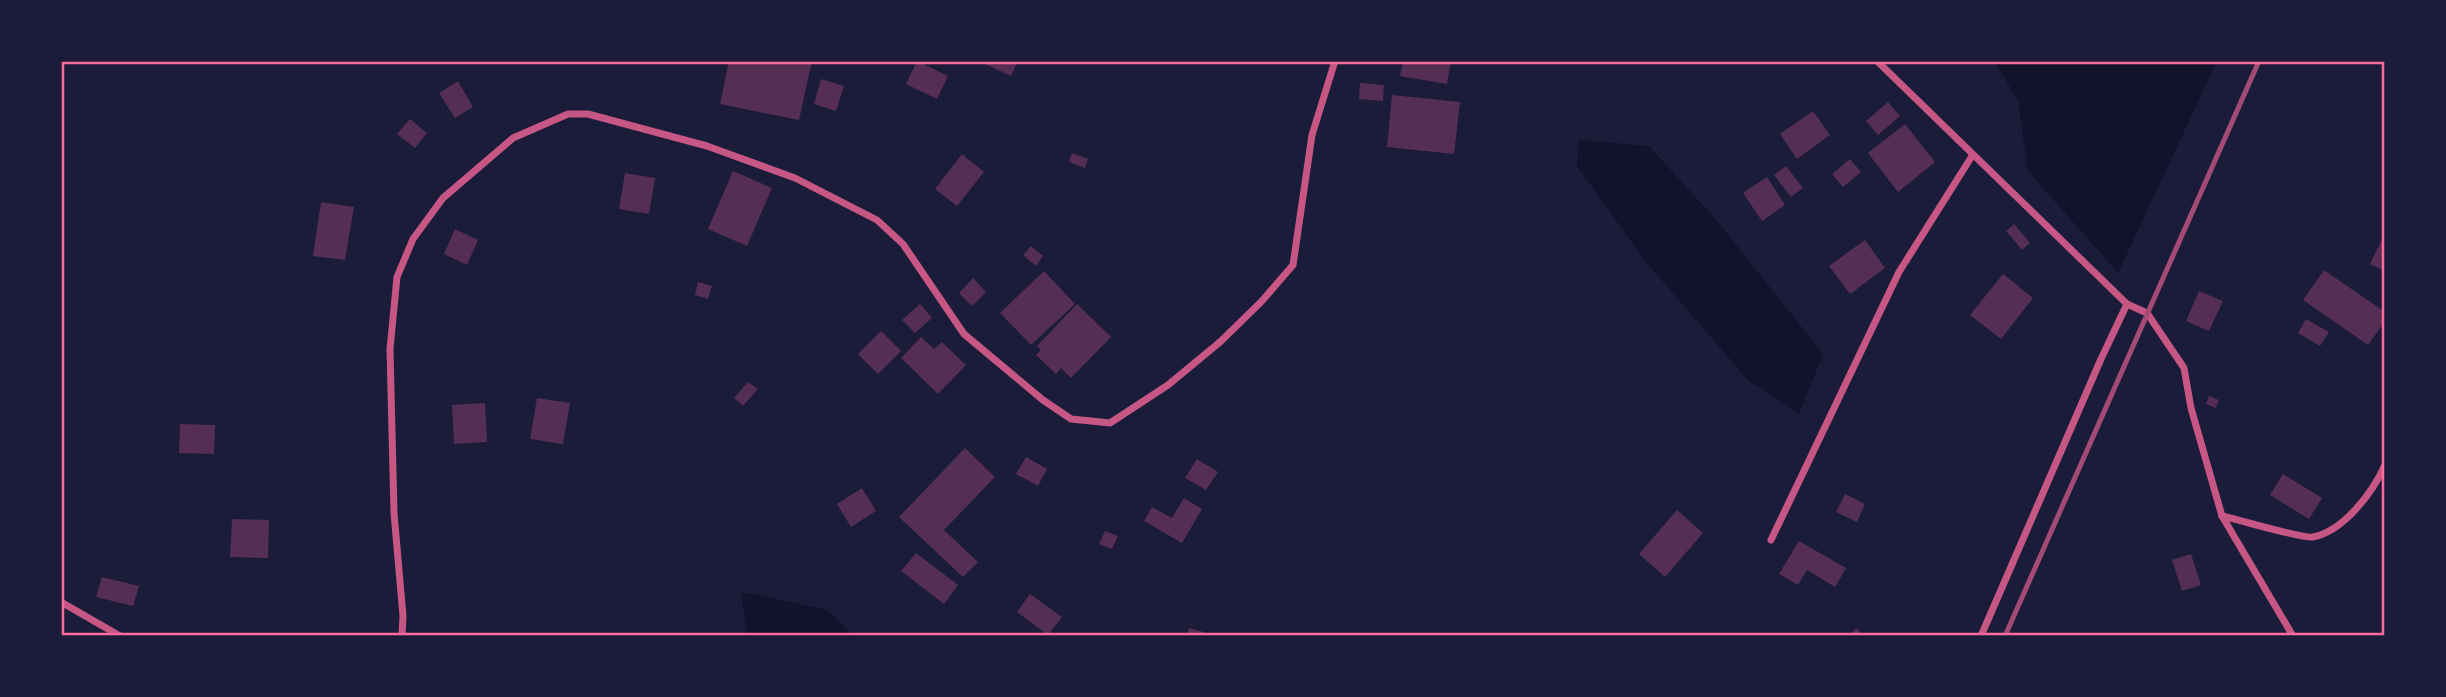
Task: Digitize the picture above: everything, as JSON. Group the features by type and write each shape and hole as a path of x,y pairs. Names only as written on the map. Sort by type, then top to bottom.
{"street":[{"path":"402,636 403,616 394,513 390,349 397,277 412,239 443,198 513,138 568,114 587,114 707,146 806,183 877,220 886,228 903,244 964,334 1043,400 1071,419 1110,423 1168,385 1220,342 1261,302 1293,265 1312,135 1335,61"},
{"path":"1877,61 2127,304 2147,313 2184,368 2192,408 2222,516 2293,636"},
{"path":"1771,540 1899,272 1972,156"},
{"path":"1981,636 2127,304"},
{"path":"2222,516 2311,538 2336,528 2375,488 2385,465"},
{"path":"61,602 120,636"}],"shaded area":[{"path":"1994,61 2217,61 2118,273 2028,171 2018,100"},
{"path":"1579,140 1649,146 1718,222 1823,354 1799,414 1748,380 1645,261 1577,166"},
{"path":"741,592 828,610 853,636 747,636"}],"building":[{"path":"729,61 812,61 799,120 720,104"},
{"path":"917,61 948,76 937,99 906,84"},
{"path":"986,61 1018,61 1011,76 985,64"},
{"path":"1403,61 1451,61 1447,84 1400,76"},
{"path":"821,79 844,86 836,111 814,104"},
{"path":"458,81 473,107 455,118 439,93"},
{"path":"1360,83 1384,85 1383,101 1359,99"},
{"path":"1392,95 1460,102 1454,154 1387,147"},
{"path":"1888,102 1900,116 1878,135 1866,121"},
{"path":"1813,111 1830,135 1797,159 1780,134"},
{"path":"410,119 427,133 415,148 397,134"},
{"path":"1905,124 1935,162 1898,192 1868,153"},
{"path":"1072,153 1088,159 1085,168 1069,162"},
{"path":"962,154 984,172 957,206 935,189"},
{"path":"1850,159 1861,172 1843,187 1832,174"},
{"path":"1786,166 1803,188 1791,197 1774,175"},
{"path":"733,171 772,188 747,246 708,229"},
{"path":"625,173 655,178 649,214 619,209"},
{"path":"1767,177 1785,205 1762,221 1743,193"},
{"path":"321,202 354,207 345,260 313,256"},
{"path":"2014,224 2030,243 2022,250 2006,231"},
{"path":"455,229 478,240 467,265 444,254"},
{"path":"2385,233 2385,271 2370,264"},
{"path":"1865,240 1885,268 1850,294 1829,266"},
{"path":"1031,246 1043,256 1036,266 1023,255"},
{"path":"2324,270 2385,312 2385,321 2368,345 2303,300"},
{"path":"1044,271 1075,304 1031,345 1000,313"},
{"path":"2003,274 2033,298 2001,339 1970,315"},
{"path":"973,278 986,292 972,306 959,293"},
{"path":"698,282 712,286 708,299 695,295"},
{"path":"2199,291 2223,301 2209,331 2186,321"},
{"path":"920,304 932,318 915,333 902,320"},
{"path":"1077,304 1111,337 1071,378 1061,368 1056,374 1036,355 1041,350 1037,346"},
{"path":"2306,319 2329,332 2320,346 2298,333"},
{"path":"881,331 901,351 878,374 858,354"},
{"path":"921,337 934,349 942,342 966,365 938,394 901,358"},
{"path":"748,382 758,389 743,406 734,398"},
{"path":"2209,396 2219,400 2216,408 2206,404"},
{"path":"537,398 570,403 563,444 530,439"},
{"path":"485,403 487,442 454,444 452,405"},
{"path":"180,424 215,425 214,454 179,453"},
{"path":"965,448 995,477 944,530 978,562 963,577 899,517"},
{"path":"1026,457 1047,469 1038,486 1016,474"},
{"path":"1197,459 1218,472 1206,490 1185,478"},
{"path":"2283,474 2322,498 2309,519 2270,495"},
{"path":"862,488 876,511 851,527 837,504"},
{"path":"1845,494 1865,504 1857,522 1836,512"},
{"path":"1184,498 1202,509 1182,543 1144,521 1152,507 1172,518"},
{"path":"1677,510 1703,533 1665,577 1639,554"},
{"path":"232,519 269,520 268,558 230,557"},
{"path":"1105,531 1118,536 1112,549 1099,544"},
{"path":"1799,541 1846,568 1835,587 1807,570 1798,585 1779,574"},
{"path":"916,553 958,585 944,604 901,571"},
{"path":"2191,554 2201,585 2182,591 2172,560"},
{"path":"102,577 139,586 133,606 96,597"},
{"path":"1030,594 1062,617 1048,635 1017,612"},
{"path":"1189,628 1214,635 1214,636 1187,636"},
{"path":"1856,628 1864,636 1849,636"}],"railway":[{"path":"2005,636 2259,61"}]}
